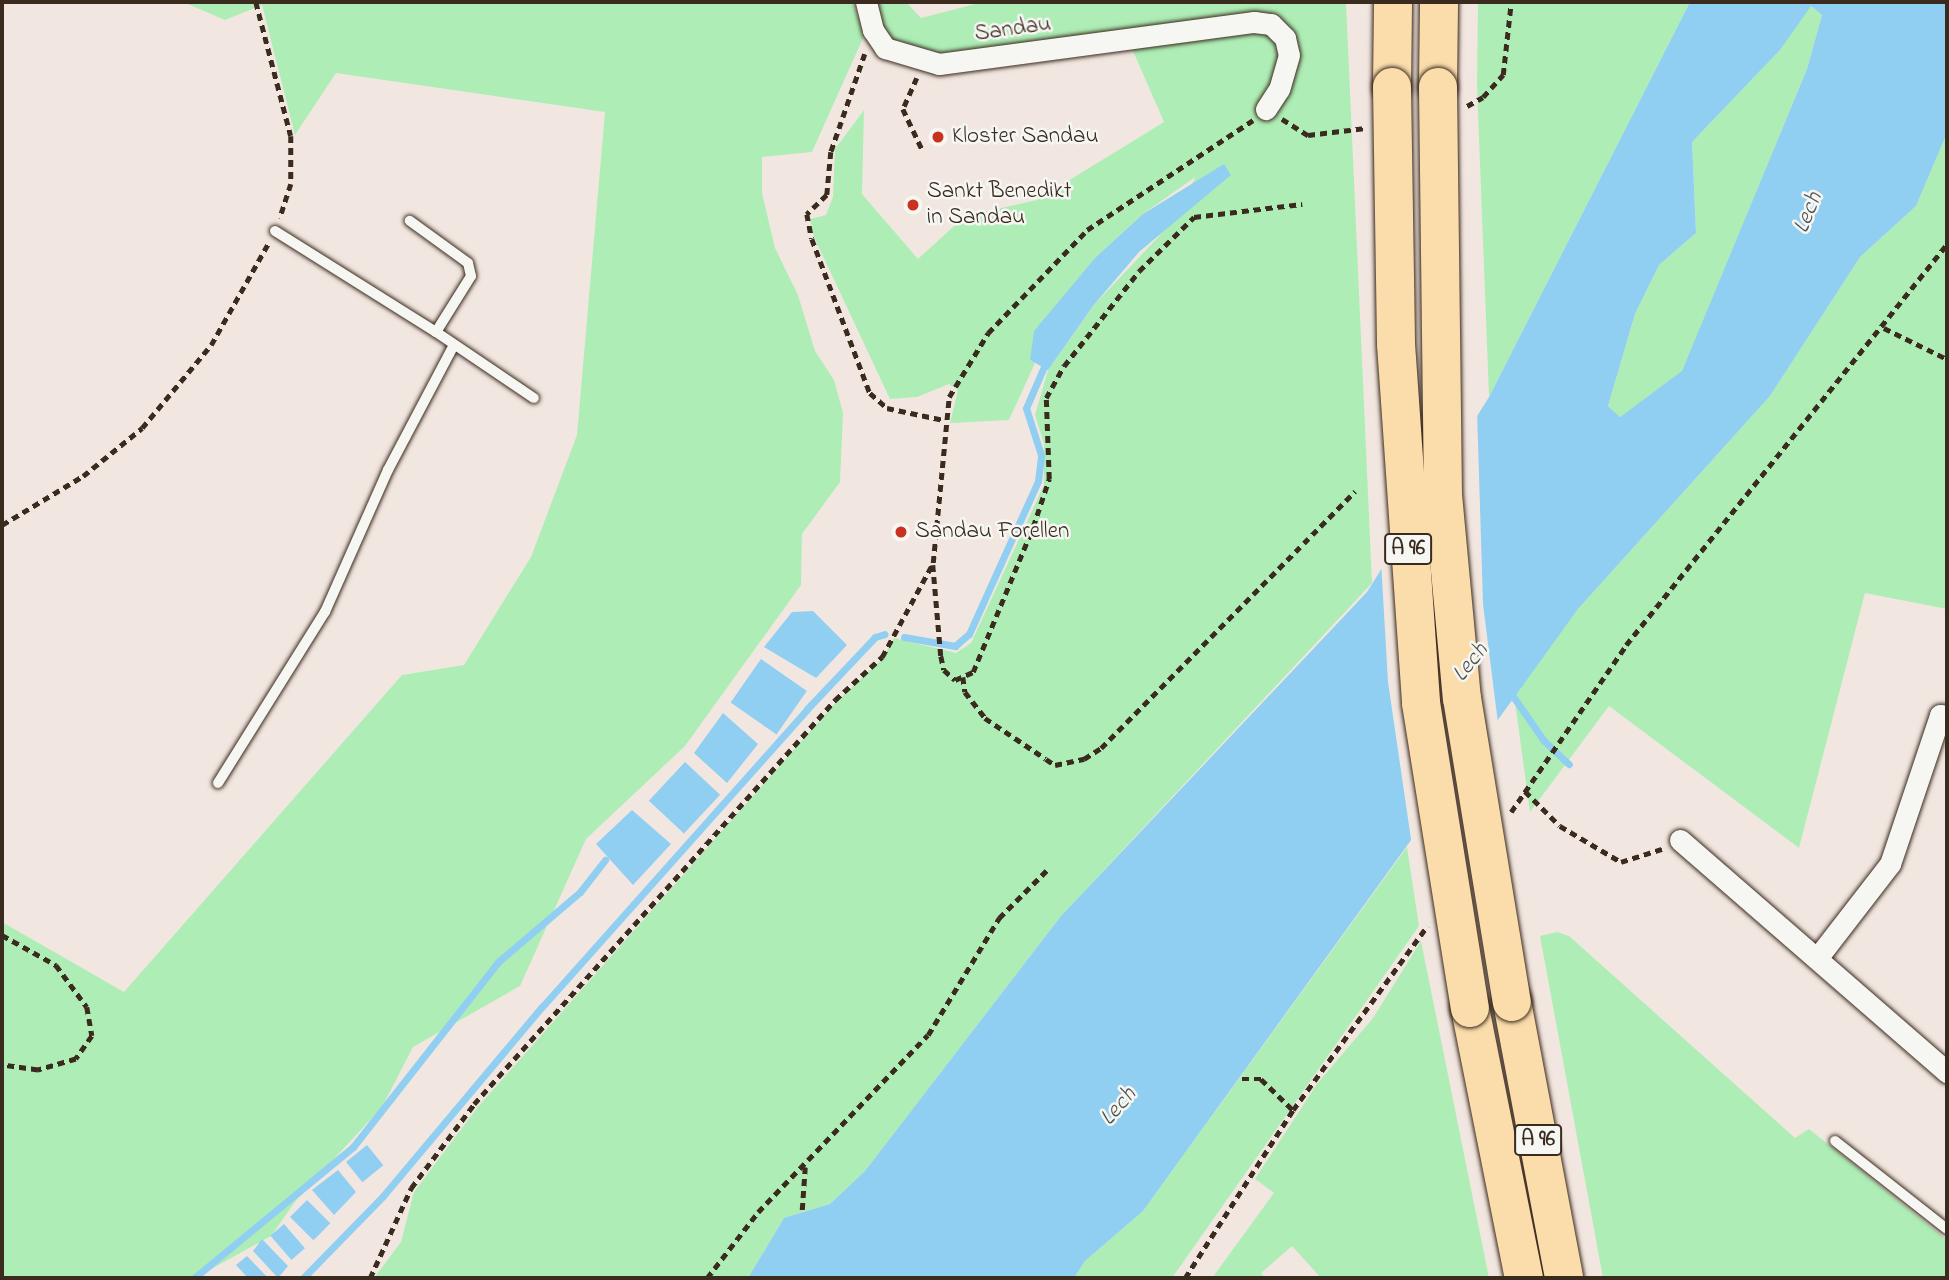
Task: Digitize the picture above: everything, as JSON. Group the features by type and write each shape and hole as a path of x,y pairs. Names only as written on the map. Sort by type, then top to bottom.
{"highway":[{"name":"A 96","path":"1393,2 1395,344 1419,677 1470,1007 1524,1278"},
{"name":"A 96","path":"1439,2 1451,97 1443,495 1462,698 1512,1002 1564,1278"}],"street":[{"path":"866,2 873,30"},
{"name":"Sandau","path":"873,30 885,48 927,62 975,62 1262,22 1279,30 1289,55 1279,89 1266,109"},
{"path":"1818,957 1890,864 1940,715 1947,716"},
{"path":"1680,840 1818,957 1947,1072"}],"lane":[{"path":"410,221 468,263 471,276 436,332"},
{"path":"275,231 436,332 534,398"},
{"path":"218,783 325,612 388,470 454,345"},
{"path":"1835,1141 1947,1228"}],"path":[{"path":"2,526 83,476 142,428 211,345 275,231 291,184 291,135 256,2"},
{"path":"1451,97 1483,97 1503,75 1511,2"},
{"path":"873,30 831,152 827,195 807,214 811,239 870,393 887,408 944,420"},
{"path":"922,149 903,109 927,62"},
{"path":"1266,109 1081,235 988,332 956,381 944,420 933,563 941,656 944,670 955,680 973,672 995,622 1049,479 1046,398 1063,366 1139,271 1194,217 1302,204"},
{"path":"1502,823 1563,733 1667,593 1884,328 1947,244"},
{"path":"1884,328 1947,359"},
{"path":"963,677 965,692 985,719 1055,765 1084,759 1101,748 1354,491"},
{"path":"370,1278 411,1188 474,1104 835,700 882,657 933,563"},
{"path":"1525,791 1560,826 1621,862 1680,840"},
{"path":"707,1278 758,1212 805,1167 928,1035 999,918 1048,869"},
{"path":"1185,1278 1293,1110 1433,919"},
{"path":"2,936 56,965 87,1007 92,1036 75,1059 38,1070 2,1065"},
{"path":"1242,1079 1261,1079 1293,1110"},
{"path":"802,1210 805,1167"}],"green space":[{"path":"183,2 853,2 864,36 812,152 762,157 762,193 775,248 798,295 815,351 834,380 843,413 840,482 802,534 801,585 685,746 586,839 520,986 413,1047 382,1107 297,1199 271,1236 195,1278 2,1278 2,922 124,992 402,675 464,665 531,557 577,435 605,112 336,73 295,135 262,5 225,20"},
{"path":"878,2 906,2 921,18 983,2 1346,2 1372,583 1061,916 865,1171 830,1204 784,1218 748,1278 374,1278 401,1242 414,1192 477,1108 837,701 883,658 894,638 956,653 971,643 1044,485 1044,444 1035,415 1048,370 1093,306 1180,214 1195,177 1143,214 1096,257 1030,360 1035,363 1009,420 950,423 958,390 949,384 917,397 890,399 814,237 810,219 826,215 833,197 835,149 864,110 862,194 918,259 965,216 1037,200 1164,122 1126,35 937,58 891,40 879,28"},
{"path":"1478,2 1690,2 1489,397 1477,86"},
{"path":"1810,5 1822,15 1807,69 1682,372 1620,417 1608,406 1635,314 1659,265 1696,233 1692,142 1780,50"},
{"path":"1947,133 1947,609 1865,593 1799,848 1609,706 1530,812 1514,695 1578,609 1770,396 1860,257 1916,206"},
{"path":"1407,847 1419,926 1172,1278 1074,1278 1085,1261 1143,1211"},
{"path":"1557,932 1569,936 1795,1138 1809,1129 1947,1240 1947,1278 1603,1278 1540,936"},
{"path":"1421,941 1489,1278 1321,1278 1292,1246 1261,1273 1265,1278 1212,1278 1274,1193 1255,1179 1317,1084 1373,1018"}],"water":[{"name":"Lech","path":"1690,2 1947,2 1947,133 1916,206 1860,257 1770,396 1578,609 1143,1211 1085,1261 1074,1278 748,1278 784,1218 830,1204 865,1171 1061,916 1367,592 1489,397","holes":["1811,6 1822,15 1807,69 1682,371 1620,417 1608,406 1635,314 1659,265 1696,233 1692,142 1780,50"]},
{"path":"1224,164 1231,175 1139,252 1093,306 1048,370 1030,360 1034,331 1096,257 1143,214"},
{"path":"813,611 847,645 816,678 764,647 792,612"},
{"path":"761,659 807,691 776,735 731,702"},
{"path":"723,713 758,744 727,783 694,753"},
{"path":"685,762 720,795 684,833 649,801"},
{"path":"632,810 671,844 633,885 596,844"},
{"path":"367,1145 383,1165 362,1182 346,1162"},
{"path":"338,1170 356,1192 334,1215 312,1190"},
{"path":"307,1200 330,1223 313,1240 290,1217"},
{"path":"284,1224 305,1248 291,1260 270,1236"},
{"path":"262,1239 288,1266 278,1278 253,1251"},
{"path":"247,1256 268,1278 248,1278 236,1265"}],"pier":[{"path":"1477,410 1483,604 1498,723 1412,846 1388,682 1381,561"}],"waterway":[{"path":"904,637 955,646 969,634 1038,481 1041,455 1026,408 1046,362"},
{"path":"303,1278 383,1196 541,1008 807,709 875,637 885,634"},
{"path":"1508,689 1544,741 1569,764"},
{"path":"194,1278 353,1147 498,962 580,892 605,860"}],"place":[{"name":"Kloster Sandau","path":"938,137"},
{"name":"Sankt Benedikt in Sandau","path":"913,205"},
{"name":"Sandau Forellen","path":"901,532"}]}
